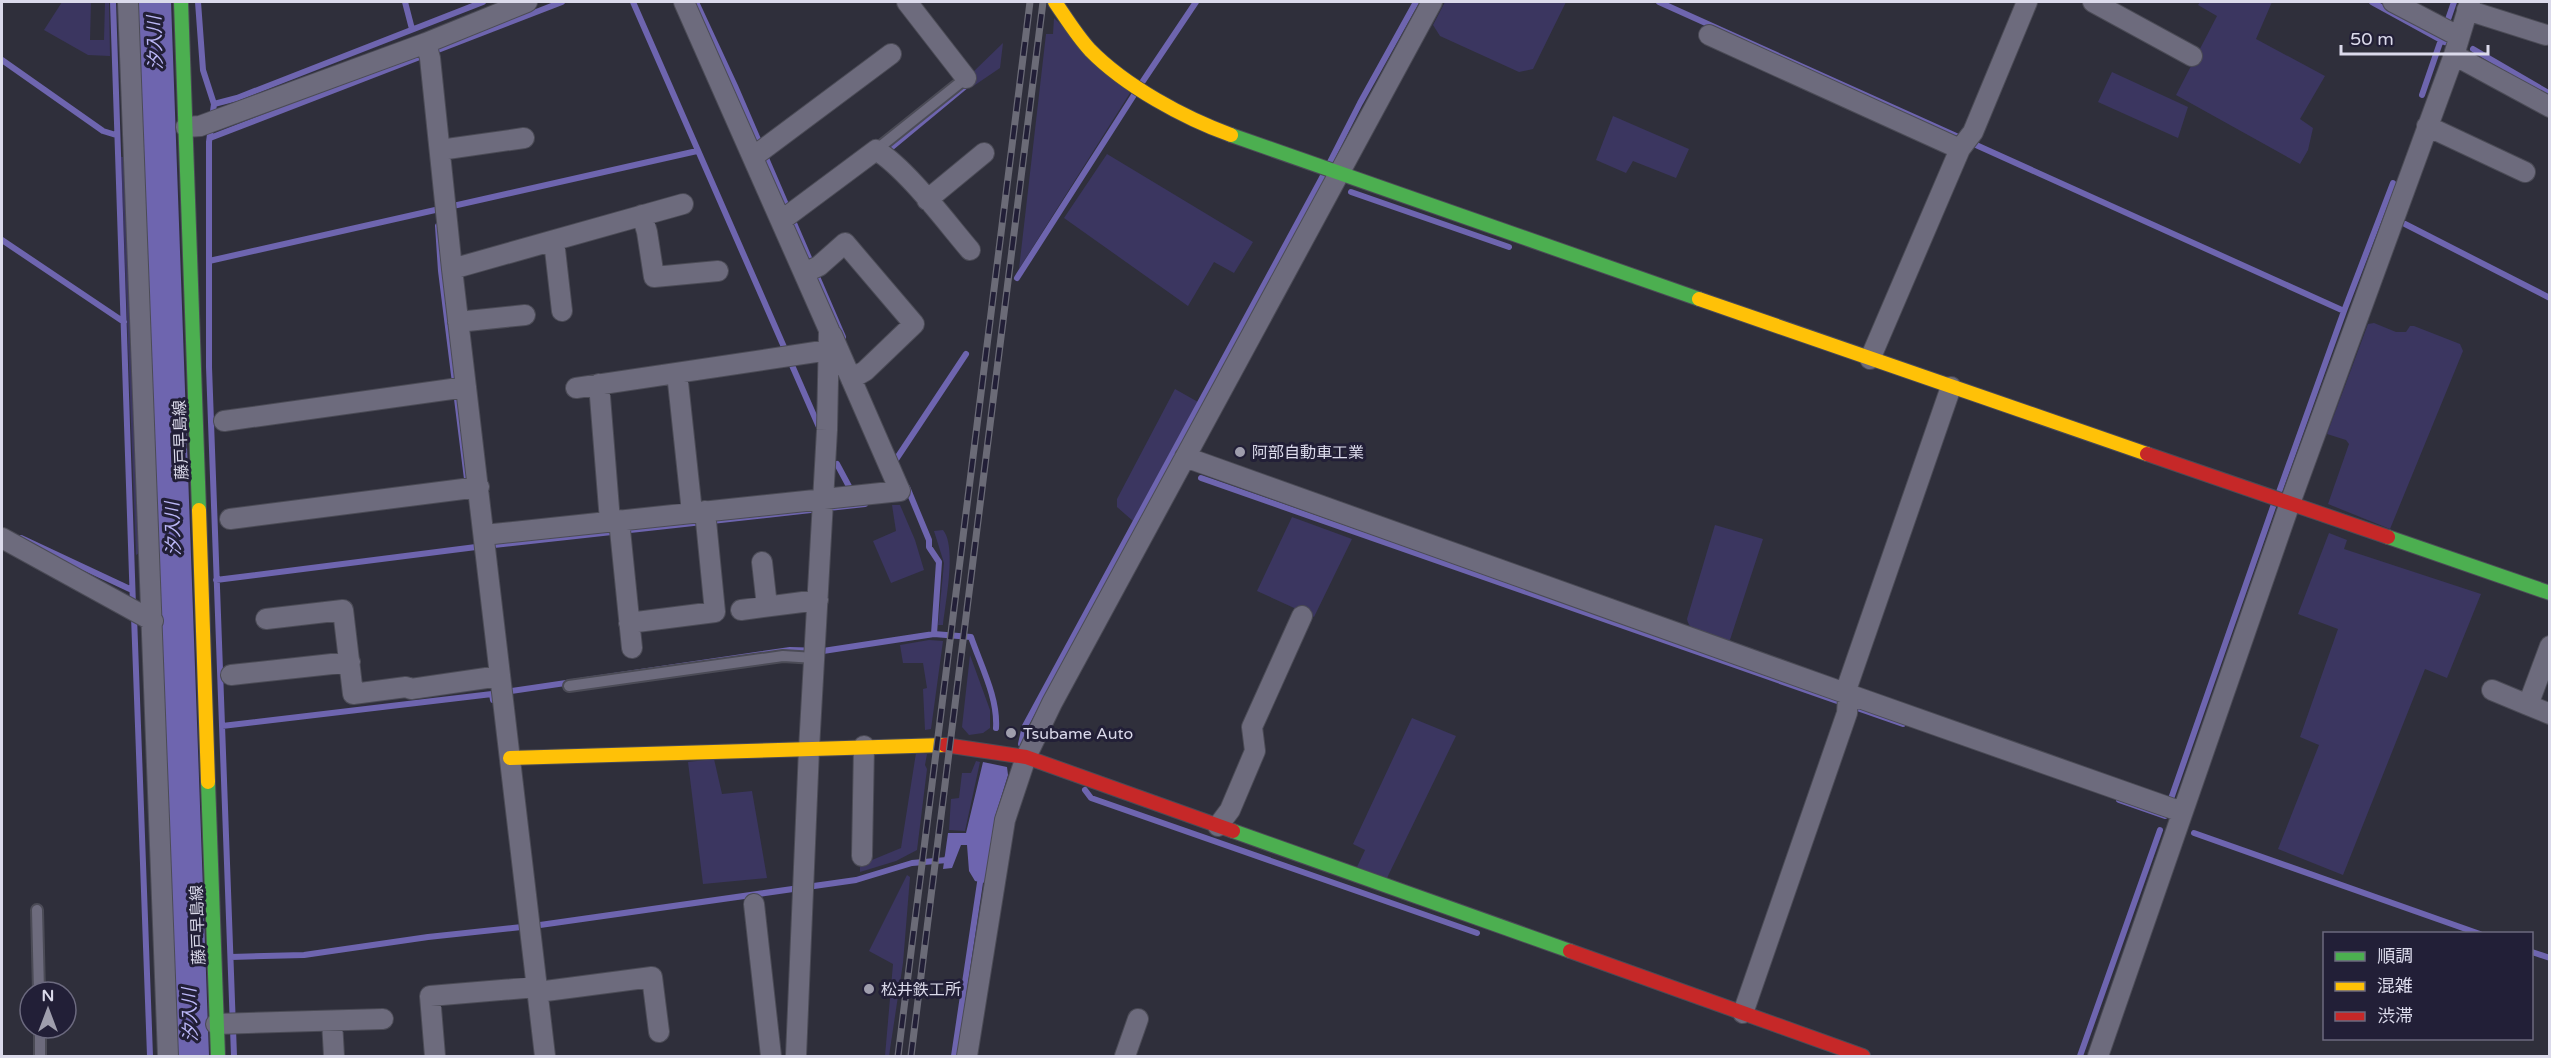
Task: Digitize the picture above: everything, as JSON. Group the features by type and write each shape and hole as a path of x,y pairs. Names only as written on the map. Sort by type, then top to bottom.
{"street":[{"path":"128,2 140,614 168,1056"},
{"name":"藤戸早島線","path":"181,2 203,123 228,1024 218,1056"},
{"path":"203,123 428,50 527,2"},
{"path":"684,2 759,152 811,270 829,340 796,1056"},
{"path":"907,2 966,78"},
{"path":"1055,2 1090,50 1138,89 1209,127 1870,359 1948,395 2282,500 2550,592"},
{"path":"967,1056 1005,820 1026,757 1052,703 1185,457 1329,170 1432,2"},
{"path":"1870,359 2027,2"},
{"path":"2093,2 2192,56"},
{"path":"2393,2 2451,38 2550,107"},
{"path":"2098,1056 2173,809 2282,500 2427,126 2451,38 2469,6 2546,35"},
{"path":"1709,35 1965,142"},
{"path":"428,50 458,322 458,388 471,488 485,542 496,683 510,758 530,925 533,988 545,1056"},
{"path":"759,152 891,54"},
{"path":"2427,126 2525,172"},
{"path":"440,150 524,138"},
{"path":"927,200 984,153"},
{"path":"787,216 882,154 927,200 970,250"},
{"path":"452,269 683,204"},
{"path":"642,215 654,276 718,271"},
{"path":"554,241 562,311"},
{"path":"811,270 845,243 914,324 857,375"},
{"path":"458,322 525,315"},
{"path":"576,388 787,356 829,340"},
{"path":"485,542 617,526 823,506 852,495 900,491 857,375 829,340"},
{"path":"629,623 715,612 702,517 677,373"},
{"path":"599,384 632,648"},
{"path":"224,421 458,388"},
{"path":"1743,1013 1948,395"},
{"path":"1185,457 1847,701 2173,809"},
{"path":"230,519 471,488"},
{"path":"2,538 140,614"},
{"path":"762,562 767,606"},
{"path":"741,609 818,600"},
{"path":"266,619 343,609 353,694 406,687 411,689 496,683"},
{"path":"1218,826 1230,810 1255,751 1252,728 1302,616"},
{"path":"2529,705 2550,646"},
{"path":"231,675 350,662"},
{"path":"2492,690 2550,714"},
{"path":"510,758 938,744 1026,757 1863,1056"},
{"path":"862,856 864,746"},
{"path":"754,904 771,1056"},
{"path":"435,1056 430,996 652,977 659,1032"},
{"path":"228,1024 383,1019"},
{"path":"1125,1056 1138,1019"},
{"path":"332,1021 333,1056"}],"lane":[{"path":"882,154 966,78"},
{"path":"569,686 783,656 815,654"},
{"path":"37,910 39,980"},
{"path":"40,1040 40,1056"}],"shaded area":[{"path":"62,2 91,2 90,40 104,40 105,2 109,2 110,56 88,55 44,30"},
{"path":"133,2 144,2 164,539 155,543"},
{"path":"1445,2 1566,2 1533,69 1519,72 1440,36 1433,25"},
{"path":"2200,2 2272,2 2256,39 2325,76 2300,119 2313,128 2308,150 2300,164 2176,95 2217,16 2198,5"},
{"path":"1054,18 1130,93 1019,269 1046,34 1053,34"},
{"path":"1003,43 1000,68 972,87 971,74"},
{"path":"2112,72 2188,107 2178,138 2098,102"},
{"path":"1613,116 1689,149 1676,178 1633,161 1626,173 1596,160"},
{"path":"1107,154 1253,242 1234,273 1214,262 1188,306 1064,218"},
{"path":"121,157 129,157 145,550 136,555"},
{"path":"2374,323 2396,332 2406,332 2410,326 2414,326 2460,344 2463,351 2390,529 2328,504 2349,444 2346,440 2327,434 2368,324"},
{"path":"1175,389 1198,402 1133,521 1117,507 1117,499"},
{"path":"892,505 900,505 915,540 924,570 891,583 873,541 896,531"},
{"path":"1292,517 1352,539 1314,617 1257,591"},
{"path":"1715,525 1763,539 1728,646 1693,630 1687,619"},
{"path":"943,530 947,538 950,562 943,625 938,625 944,563 934,531"},
{"path":"2329,533 2347,540 2344,549 2481,594 2447,678 2425,669 2343,875 2278,849 2319,745 2300,737 2338,629 2298,614"},
{"path":"929,640 943,641 931,729 925,730 923,689 927,688 923,663 903,663 900,645"},
{"path":"970,655 990,710 990,728 983,733 969,735 962,727"},
{"path":"1412,718 1456,736 1387,878 1357,867 1365,850 1353,844"},
{"path":"164,739 173,739 184,1056 174,1056"},
{"path":"916,753 927,754 917,850 896,861 860,872 860,865 901,848"},
{"path":"714,759 722,794 752,791 767,878 703,884 688,762"},
{"path":"976,761 980,762 965,831 949,830 951,799 959,798 962,773 971,773"},
{"path":"983,762 1007,767 1008,775 995,817 985,883 975,881 969,871 967,845 961,845 952,868 943,869 948,833 966,833"},
{"path":"907,875 910,877 903,963 889,1056 885,1056 893,964 869,951"}],"waterway":[{"path":"113,2 133,606"},
{"name":"汐入川","path":"154,2 192,1056"},
{"path":"198,2 203,70 214,104 209,142 209,367 234,1056"},
{"path":"405,2 412,29"},
{"path":"214,104 237,98 483,2"},
{"path":"210,138 562,2"},
{"path":"633,2 819,427"},
{"path":"696,2 735,86 843,337"},
{"path":"1143,81 1196,2"},
{"path":"1330,162 1416,2"},
{"path":"1659,2 2344,311 2393,183"},
{"path":"2372,2 2445,42"},
{"path":"2422,95 2454,2"},
{"path":"2473,49 2550,94"},
{"path":"2,60 103,131 116,135"},
{"path":"886,152 968,84"},
{"path":"1017,278 1134,95"},
{"path":"209,261 697,151"},
{"path":"1021,744 1025,726 1324,174"},
{"path":"1351,192 1509,247"},
{"path":"2405,224 2550,298"},
{"path":"438,226 441,271 468,487"},
{"path":"2,240 124,322"},
{"path":"2279,492 2344,311"},
{"path":"895,461 966,354"},
{"path":"837,464 852,492"},
{"path":"1201,478 1903,724"},
{"path":"907,487 929,540 929,547 939,562 934,634 971,637 992,694 996,728"},
{"path":"216,580 476,547 865,504"},
{"path":"2119,800 2165,816 2274,504"},
{"path":"21,538 132,590"},
{"path":"134,616 150,1056"},
{"path":"504,692 790,650 823,651 934,634"},
{"path":"222,726 492,694 493,700"},
{"path":"1085,790 1091,798 1477,933"},
{"path":"2080,1056 2160,830"},
{"path":"2194,833 2474,932"},
{"path":"231,957 304,955 428,937 540,925 856,880 912,863 947,860 948,856"},
{"path":"954,1056 981,876"},
{"path":"2533,952 2550,958"}],"railway":[{"path":"898,1056 1030,2"},
{"path":"911,1056 1043,2"}],"traffic: fast":[{"path":"181,2 199,510"},
{"path":"1231,135 1699,299"},
{"path":"2388,537 2550,593"},
{"path":"208,782 218,1056"},
{"path":"1233,831 1570,951"}],"traffic: slow":[{"path":"1055,2 1085,45 1120,76 1156,100 1194,120 1231,135"},
{"path":"1699,299 2147,454"},
{"path":"199,510 208,782"},
{"path":"510,758 945,745"}],"traffic: jam":[{"path":"2147,454 2388,537"},
{"path":"945,745 1026,757 1233,831"},
{"path":"1570,951 1863,1056"}],"place":[{"name":"阿部自動車工業","path":"1240,452"},
{"name":"Tsubame Auto","path":"1011,733"},
{"name":"松井鉄工所","path":"869,989"}]}
